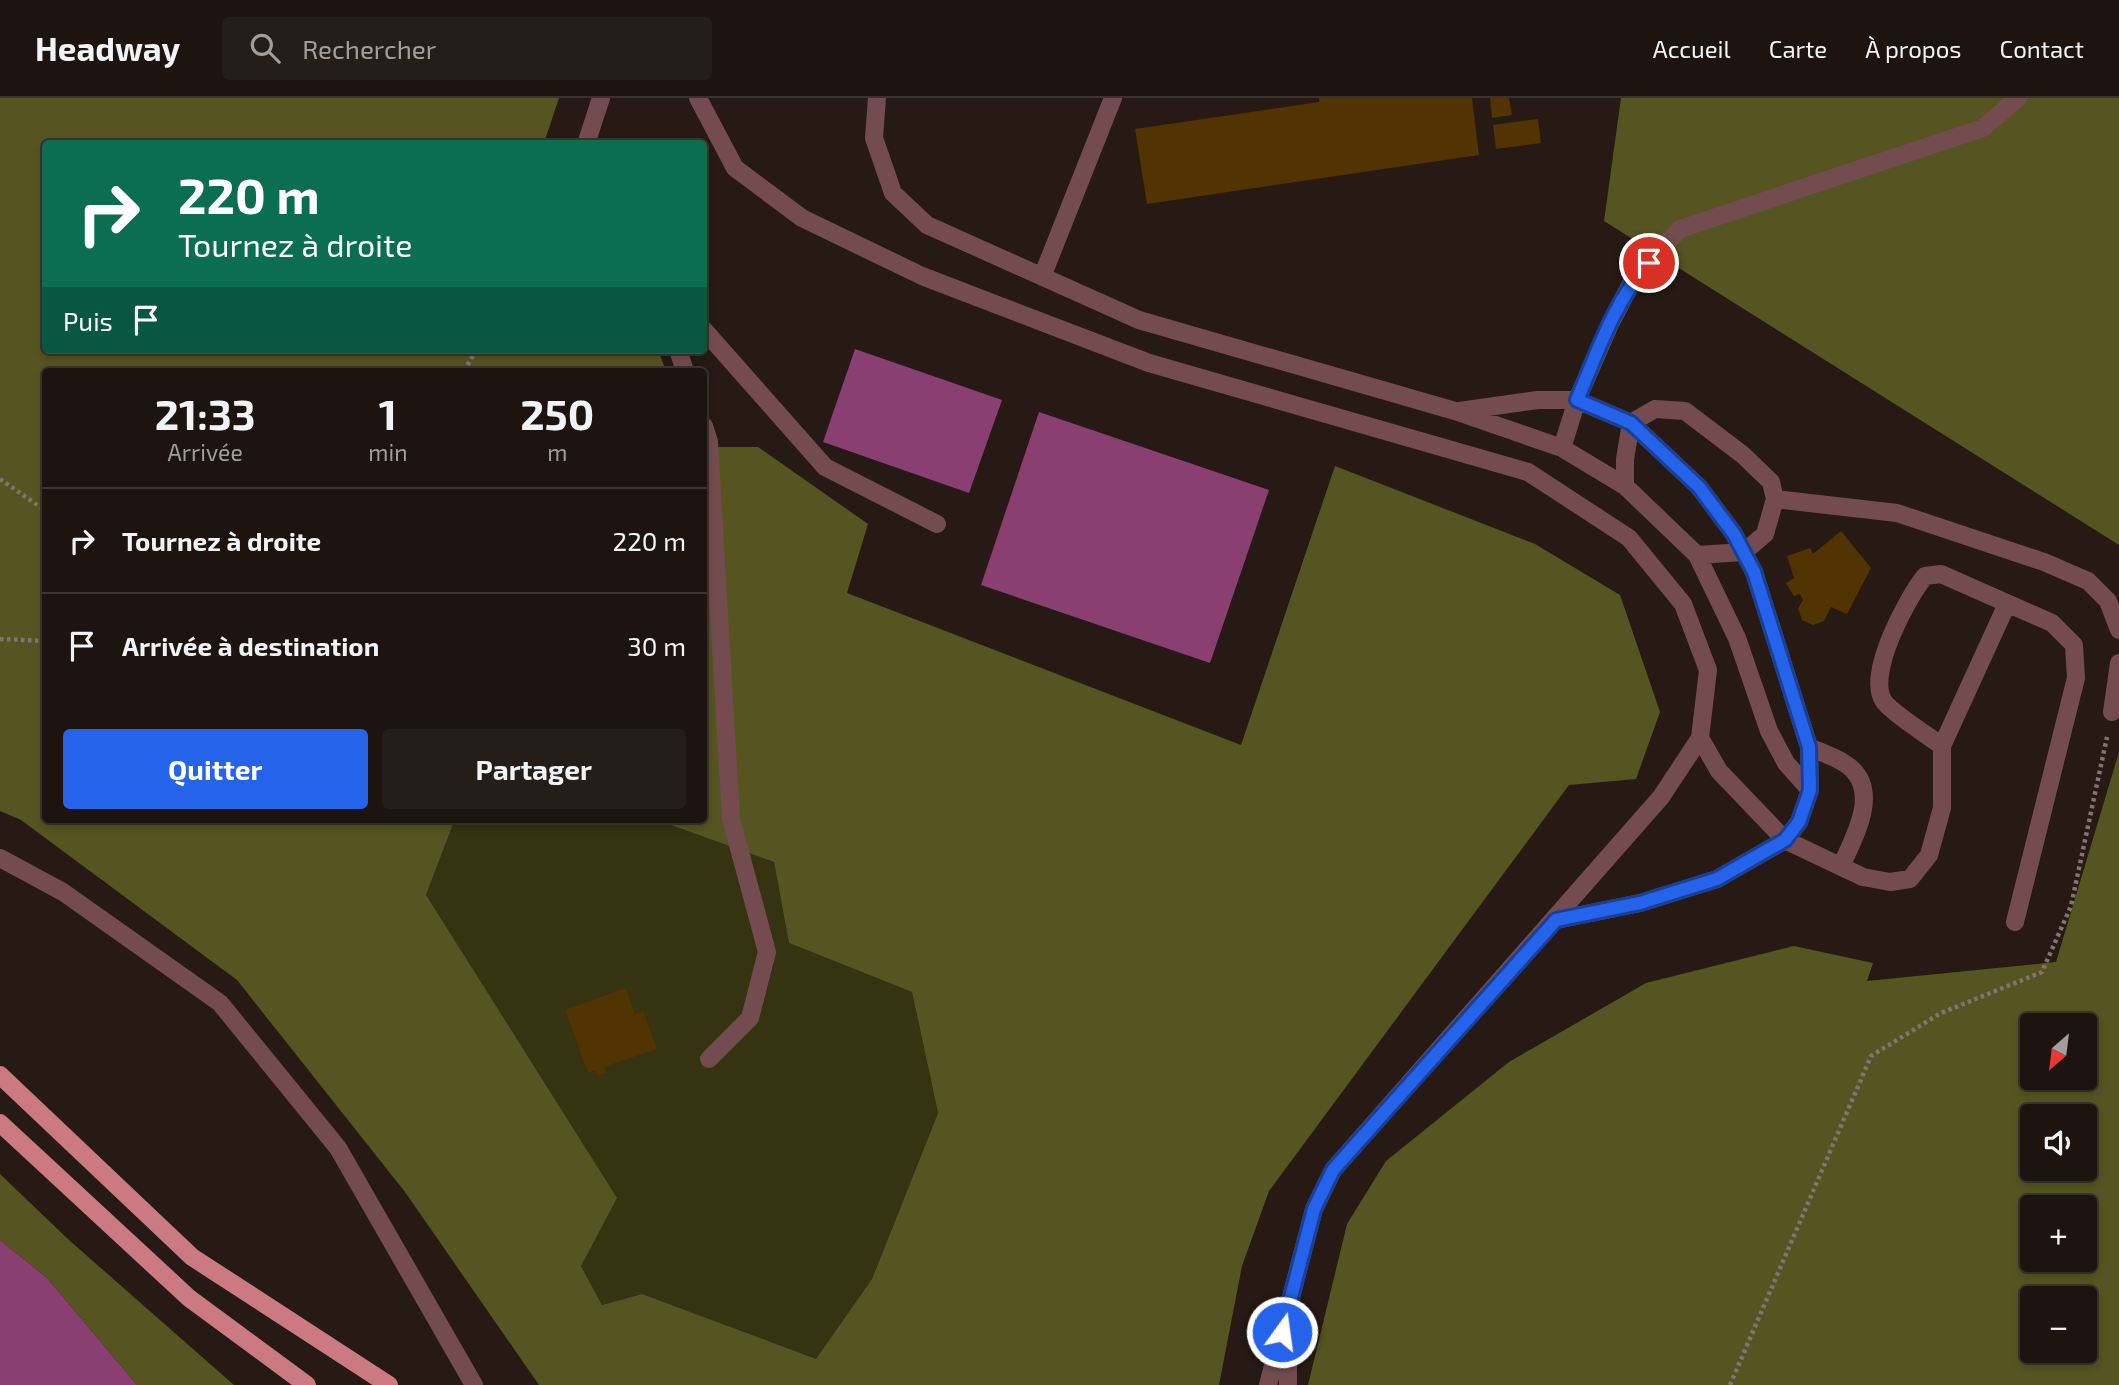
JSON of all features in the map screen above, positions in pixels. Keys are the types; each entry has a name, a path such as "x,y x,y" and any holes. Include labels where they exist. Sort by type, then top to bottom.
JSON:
{"main road":[{"path":"0,1075 192,1257 389,1385"},
{"path":"0,1124 189,1298 307,1385"}],"street":[{"path":"587,140 601,98"},
{"path":"698,98 735,168 803,218 922,276 1149,363 1528,471 1629,538 1683,604 1708,670 1700,738 1661,797 1556,920 1333,1170 1314,1209 1268,1385"},
{"path":"877,98 874,138 893,193 927,225 1139,320 1455,411 1562,448 1625,486 1696,555 1737,638 1769,732 1786,763 1810,790"},
{"path":"1042,277 1113,98"},
{"path":"1562,448 1577,400 1610,324 1633,280 1680,229 1983,128 2018,98"},
{"path":"707,333 825,467 937,524"},
{"path":"1455,411 1538,400 1577,400 1631,423 1699,487 1744,552 1754,572 1809,747 1810,790 1799,822 1785,840 1717,879 1640,903 1556,920"},
{"path":"1631,423 1655,409 1685,411 1742,455 1771,482 1775,499 1765,534 1744,552 1696,555"},
{"path":"1625,486 1625,459 1631,423"},
{"path":"707,436 731,819 768,952 750,1018 709,1059"},
{"path":"1775,499 1897,513 2044,562 2088,581 2108,601 2119,630"},
{"path":"1942,746 1883,701 1878,684 1880,667 1912,591 1924,576 1941,574 2052,623 2074,645 2076,678 2014,922"},
{"path":"1700,738 1719,771 1785,840 1863,877 1890,882 1910,879 1929,855 1942,808 1942,746 2007,604"},
{"path":"2112,712 2119,663"},
{"path":"1809,747 1846,764 1858,778 1865,797 1861,821 1841,866"},
{"path":"0,858 63,892 220,1003 338,1148 474,1385"},
{"path":"1288,1306 1288,1385"}],"path":[{"path":"0,479 42,508"},
{"path":"0,639 42,641"},
{"path":"1730,1385 1871,1056 1941,1013 2042,972 2071,906 2112,712"}],"shaded area":[{"path":"0,98 559,98 545,140 42,140 42,354 660,354 665,368 42,368 42,823 453,823 426,895 617,1198 581,1266 602,1305 642,1294 816,1359 872,1279 938,1113 912,992 789,943 774,862 671,825 670,823 707,823 707,447 758,447 868,524 847,593 1241,745 1335,466 1535,544 1620,595 1660,712 1636,779 1569,785 1269,1191 1242,1266 1219,1385 539,1385 405,1192 237,980 21,820 0,811"},
{"path":"1621,98 2119,98 2119,545 1604,221"},
{"path":"855,349 1002,400 969,493 823,442"},
{"path":"1039,412 1269,490 1210,663 981,585"},
{"path":"2119,752 2119,1385 1308,1385 1347,1224 1386,1161 1509,1062 1646,983 1794,946 1873,963 1867,981 2056,962"},
{"path":"453,823 670,823 774,862 789,943 912,992 938,1113 872,1279 816,1360 642,1294 602,1305 581,1266 426,895"},
{"path":"0,1174 70,1241 234,1385 137,1385 47,1278 0,1240"},
{"path":"0,1240 47,1278 137,1385 0,1385"}],"building":[{"path":"1319,98 1472,98 1479,155 1147,204 1135,129 1319,102"},
{"path":"1490,98 1509,98 1512,115 1492,118"},
{"path":"1538,119 1541,143 1496,149 1493,125"},
{"path":"1841,531 1871,568 1847,614 1831,607 1824,621 1813,625 1802,620 1798,608 1803,600 1800,594 1794,596 1786,583 1794,578 1787,556 1810,548 1813,554"},
{"path":"626,988 635,1015 643,1011 657,1049 604,1067 608,1073 598,1076 595,1070 588,1073 565,1010"}],"route":[{"path":"1282,1332 1314,1209 1333,1170 1556,920 1640,903 1717,879 1785,840 1799,822 1810,790 1809,747 1754,572 1734,534 1699,487 1631,423 1577,400 1610,324 1633,280 1649,263"}]}
